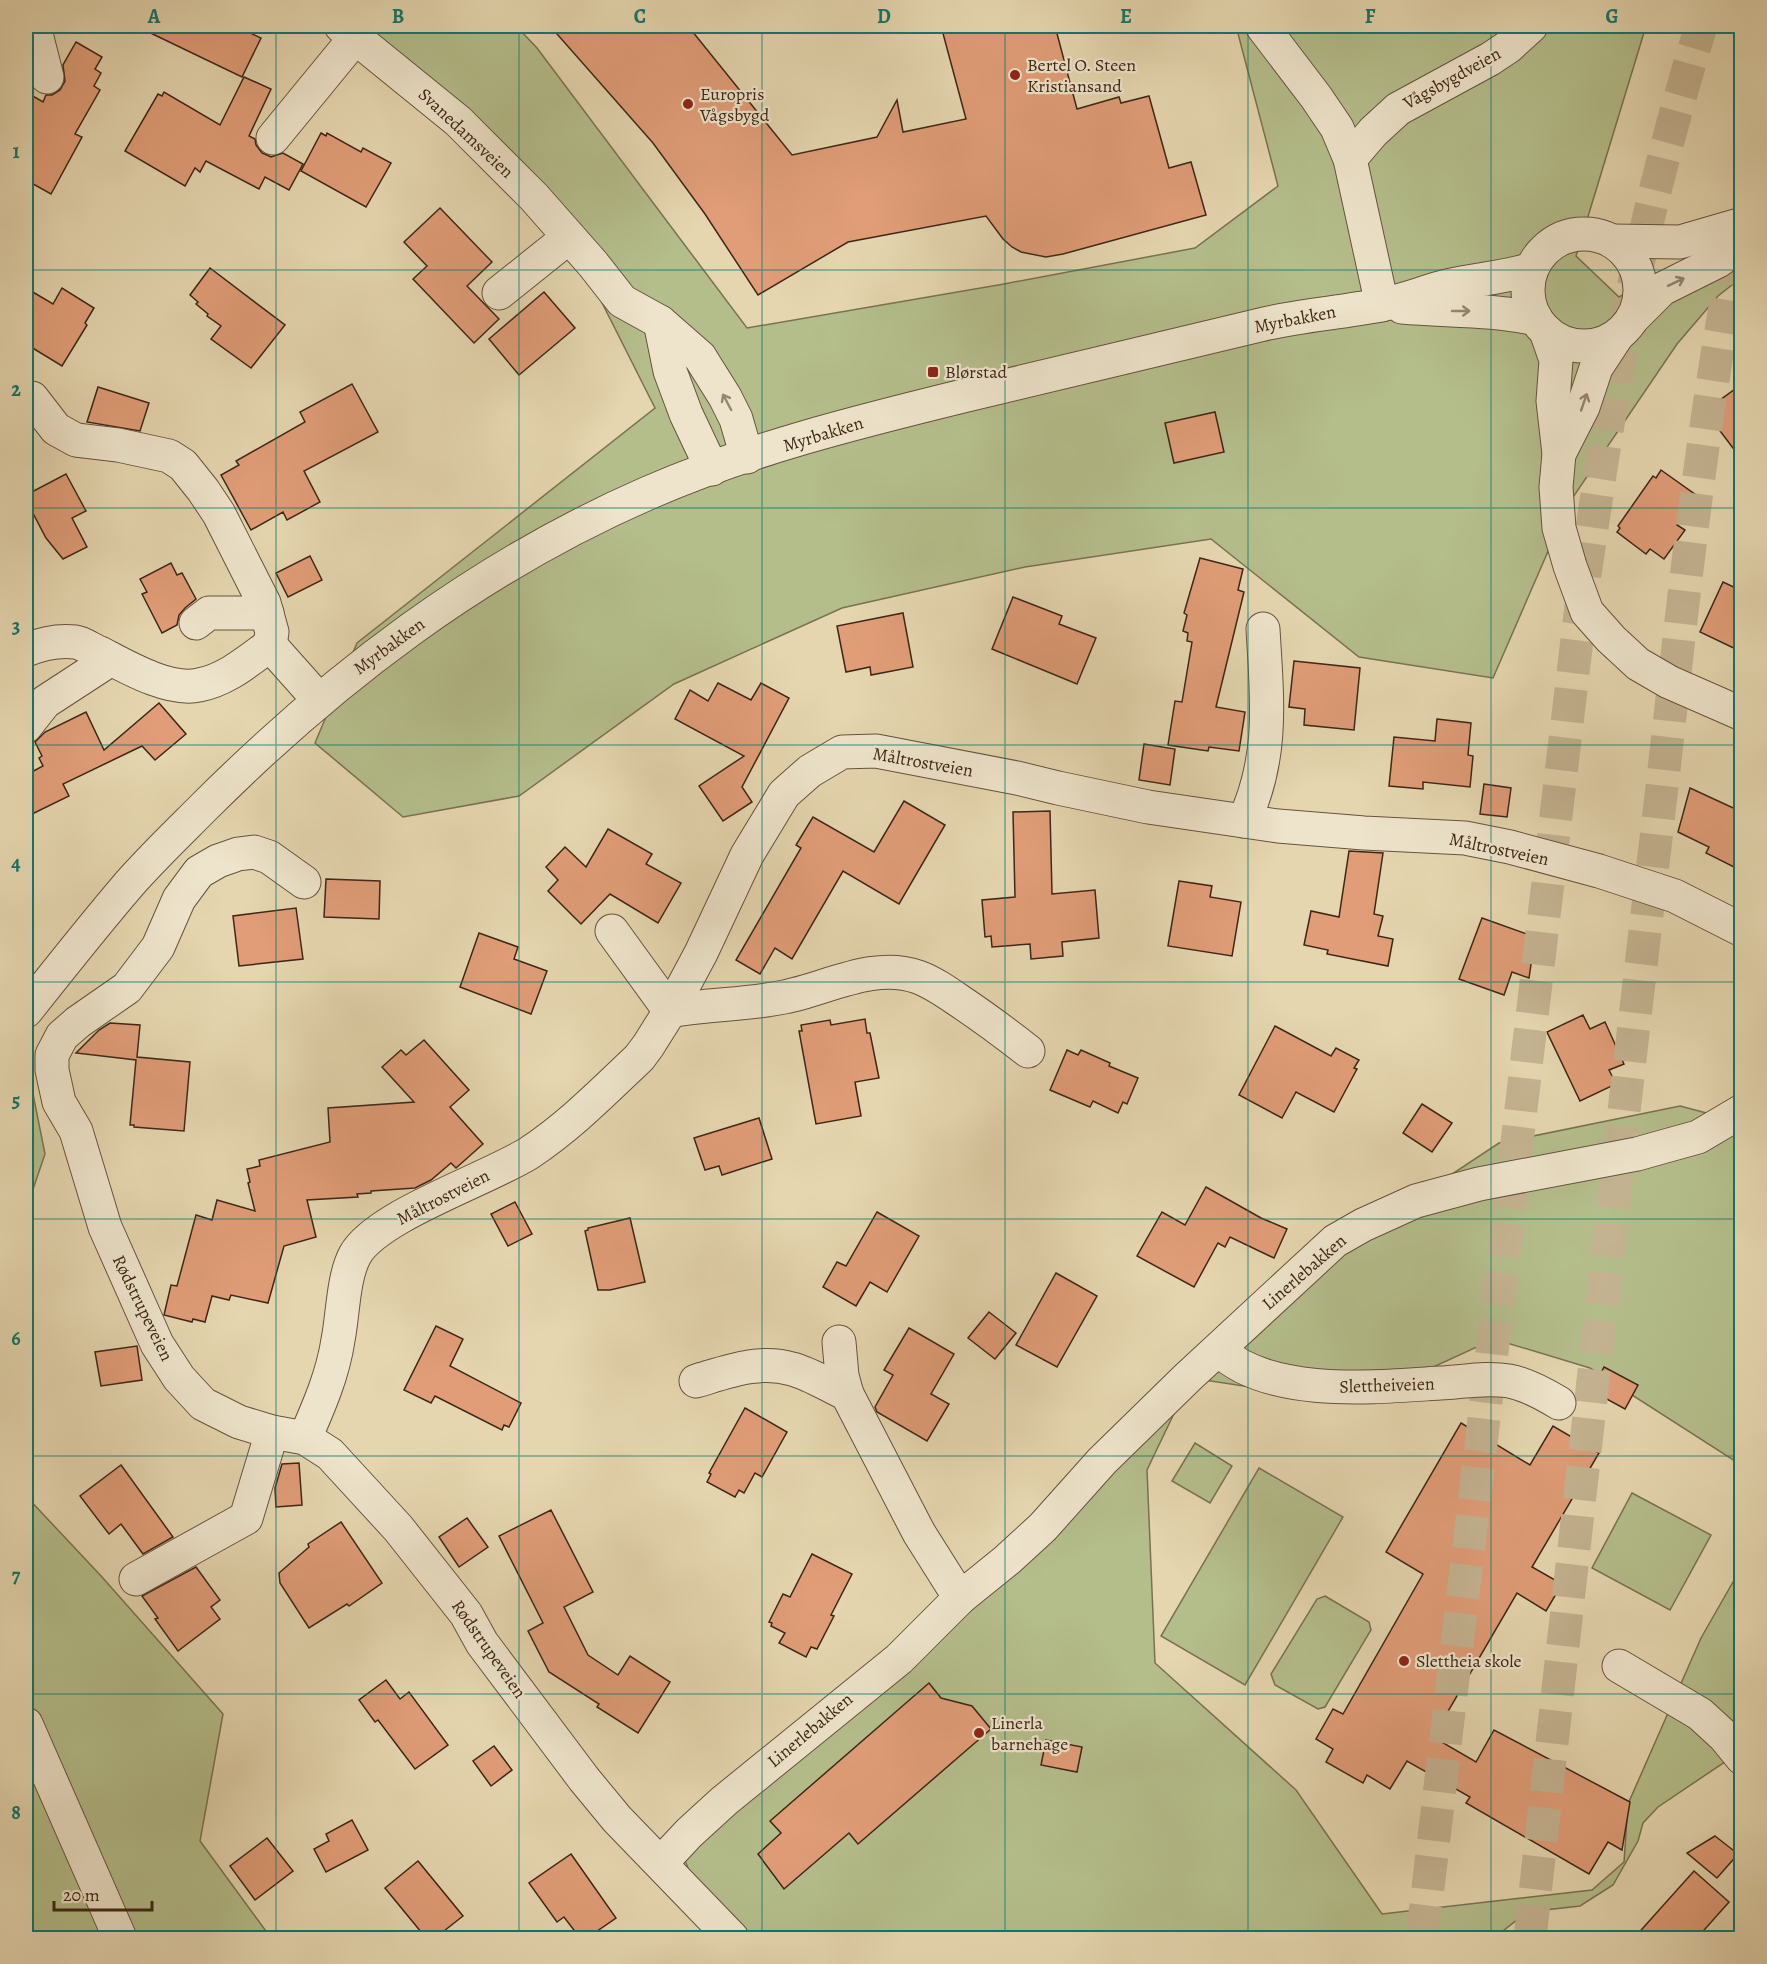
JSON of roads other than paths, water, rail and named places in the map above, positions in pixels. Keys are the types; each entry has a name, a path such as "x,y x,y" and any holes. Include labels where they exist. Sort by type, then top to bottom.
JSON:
{"street":[{"path":"34,26 47,78"},
{"path":"1262,26 1337,128 1350,159 1382,305"},
{"name":"Vågsbygdveien","path":"1350,159 1373,132 1398,109 1490,59 1508,47 1531,26"},
{"name":"Svanedamsveien","path":"273,138 348,32 458,121 534,197 594,264 622,301 660,322 700,357 736,419 747,457"},
{"path":"1612,241 1680,242 1742,224"},
{"path":"1541,325 1558,340 1584,346 1597,345 1625,328 1640,299 1639,277 1630,257 1612,241 1601,236 1589,234 1566,237 1545,249 1532,269 1528,282 1531,307 1556,360 1553,401 1559,454 1556,487 1559,528 1587,612 1611,639 1638,664 1677,686 1742,714"},
{"path":"499,293 569,237"},
{"path":"1559,454 1583,407 1596,368 1625,328 1662,289 1718,261 1742,244"},
{"name":"Myrbakken","path":"26,1011 81,940 134,880 242,769 319,700 376,653 456,597 510,564 606,513 650,492 712,469 838,428 891,414 1273,322 1382,305 1447,286 1513,276 1532,269"},
{"name":"Myrbakken","path":"1382,305 1446,311 1485,310 1541,325"},
{"path":"660,322 670,371 686,414 712,469"},
{"path":"26,650 42,643 76,642 155,679 178,685 197,686 236,669 270,645 272,632 264,603 219,514 183,465 169,456 118,445 76,440 56,429 32,399"},
{"path":"196,623 209,613 267,614"},
{"path":"1244,821 1254,799 1267,741 1267,686 1263,630"},
{"path":"270,645 319,700"},
{"path":"26,726 45,702 111,659"},
{"name":"Måltrostveien","path":"305,1438 332,1369 351,1265 362,1244 371,1235 411,1212 528,1154 561,1130 639,1058 670,1011 701,953 747,855 784,794 810,771 842,752 876,751 1017,778 1148,807 1244,821 1364,833 1465,838 1510,847 1599,871 1675,896 1742,930"},
{"name":"Rødstrupeveien","path":"304,882 269,857 254,852 238,854 218,861 199,872 179,898 158,947 127,988 62,1036 52,1055 52,1070 58,1102 76,1131 105,1227 157,1344 179,1378 203,1404 239,1422 272,1432 305,1438 330,1454 398,1528 466,1614 482,1643 584,1779 617,1819 732,1938"},
{"path":"612,931 670,1011 785,997 856,978 896,972 918,977 941,988 1028,1051"},
{"name":"Linerlebakken","path":"660,1863 724,1802 899,1659 960,1598 1043,1527 1102,1461 1188,1377 1335,1241 1387,1213 1416,1201 1541,1170 1636,1154 1698,1137 1742,1111"},
{"path":"839,1342 842,1376 847,1394 919,1533 960,1598"},
{"name":"Slettheiveien","path":"1219,1350 1231,1362 1253,1371 1302,1384 1334,1387 1474,1380 1509,1381 1542,1393 1559,1403"},
{"path":"696,1381 741,1367 777,1365 794,1369 847,1394"},
{"path":"136,1579 246,1518 272,1432"},
{"path":"1619,1666 1700,1714 1724,1736 1742,1758"},
{"path":"26,1724 120,1938"}],"tunnel":[{"path":"1422,1938 1584,581 1611,404 1638,264 1663,161 1701,26"},
{"path":"1530,1938 1690,549 1712,388 1740,228"}],"place":[{"name":"Bertel O. Steen Kristiansand","path":"1015,75"},
{"name":"Europris Vågsbygd","path":"688,104"},
{"name":"Blørstad","path":"933,372"},
{"name":"Slettheia skole","path":"1404,1661"},
{"name":"Linerla barnehage","path":"979,1733"}]}
